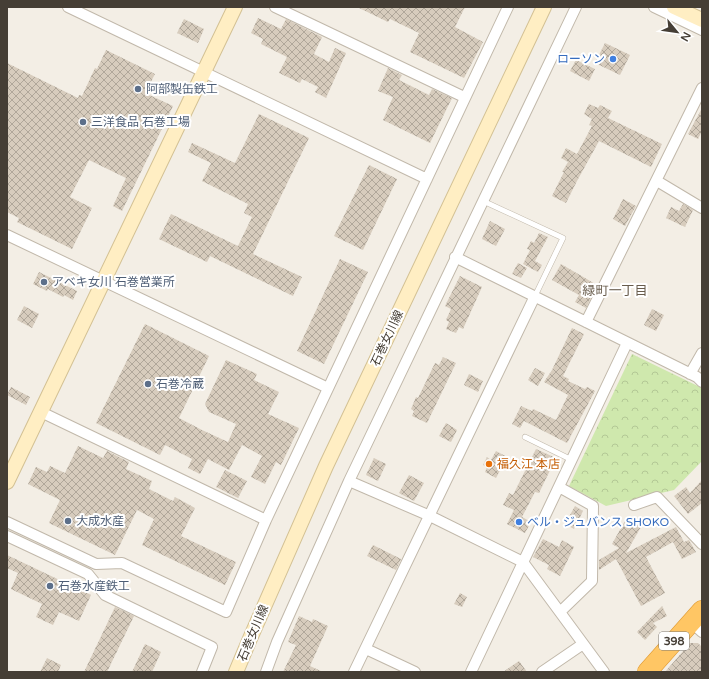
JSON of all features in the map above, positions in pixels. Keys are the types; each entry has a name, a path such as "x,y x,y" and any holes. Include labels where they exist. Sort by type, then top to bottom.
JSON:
{"highway":[{"name":"398","path":"646,672 698,621"}],"main road":[{"path":"7,482 235,7"},
{"name":"石巻女川線","path":"236,672 326,466 544,7"},
{"path":"674,7 702,20"},
{"path":"696,7 702,10"}],"street":[{"path":"68,7 427,179"},
{"path":"275,7 464,97"},
{"path":"7,522 96,564 122,563 226,612 266,520 427,179 464,97 508,7"},
{"path":"266,672 277,642 350,481 455,257 576,7"},
{"path":"654,7 702,30"},
{"path":"586,322 702,88"},
{"path":"657,181 702,208"},
{"path":"7,236 328,388"},
{"path":"455,257 697,377 702,382"},
{"path":"354,672 534,296"},
{"path":"471,672 627,343"},
{"path":"690,374 702,353"},
{"path":"41,412 266,520"},
{"path":"350,481 430,516 523,562 604,672"},
{"path":"559,487 593,506 592,581 560,612"},
{"path":"634,505 657,497 702,544"},
{"path":"7,536 88,574 105,595 212,647 202,672"},
{"path":"542,672 584,644"},
{"path":"366,649 415,672"}],"lane":[{"path":"483,201 562,238 534,296"},
{"path":"525,437 572,460"}],"green space":[{"path":"632,354 702,388 702,461 674,490 606,506 569,486"}],"building":[{"path":"357,7 465,7 455,27 483,42 464,78 410,52 419,33 390,19 388,22"},
{"path":"258,18 281,29 286,19 322,37 314,54 329,62 335,48 346,53 326,98 315,92 318,87 302,79 300,83 279,73 287,57 261,44 263,39 251,33"},
{"path":"184,19 204,29 198,43 177,33"},
{"path":"605,43 630,55 620,75 595,63"},
{"path":"106,50 155,74 145,93 173,106 122,211 113,206 126,178 89,160 70,197 92,208 72,249 17,222 19,218 7,212 7,63 78,98 79,95 82,96 95,68 97,69"},
{"path":"576,60 595,69 589,81 570,71"},
{"path":"388,68 402,75 399,80 429,95 432,89 452,98 430,143 383,120 393,97 378,91"},
{"path":"589,104 598,108 600,105 612,111 608,118 662,144 651,167 599,141 566,203 552,196 568,162 561,158 566,148 577,154 592,126 589,125 592,119 584,114"},
{"path":"702,108 702,131 698,139 688,134"},
{"path":"259,114 309,138 253,254 302,277 293,296 210,256 207,262 159,239 171,214 238,246 252,217 244,213 248,204 202,181 211,163 188,152 192,143 235,163"},
{"path":"369,165 397,179 363,250 334,236"},
{"path":"623,199 636,206 625,226 613,219"},
{"path":"683,204 693,210 685,227 666,218 671,207 679,211"},
{"path":"490,221 505,229 496,246 482,239"},
{"path":"539,233 548,237 535,261 542,265 538,272 523,264 530,250 527,249 531,241 534,243"},
{"path":"340,259 368,272 324,364 297,351"},
{"path":"518,263 527,268 521,278 512,274"},
{"path":"561,264 597,285 586,308 575,302 579,295 552,280"},
{"path":"39,272 77,291 73,300 64,295 63,297 48,289 47,291 33,284"},
{"path":"460,276 482,287 463,329 459,327 456,333 446,329 449,322 446,320 451,309 445,306"},
{"path":"24,306 39,314 32,328 17,320"},
{"path":"652,309 664,315 656,331 644,325"},
{"path":"145,324 209,356 179,418 202,430 228,442 236,424 209,412 205,404 226,360 257,374 254,380 279,392 268,414 299,428 281,465 276,462 265,484 251,477 262,456 242,445 229,470 208,459 200,474 188,468 192,459 165,445 160,455 96,423"},
{"path":"572,328 584,334 563,376 569,379 568,381 585,389 587,387 595,391 567,443 524,421 520,428 512,424 521,406 532,411 533,409 556,420 568,395 544,382 552,370"},
{"path":"443,357 456,363 427,423 412,416 414,411 411,409 435,363 439,365"},
{"path":"535,368 545,373 538,386 528,380"},
{"path":"469,374 483,381 478,392 464,385"},
{"path":"11,387 30,397 26,405 7,395"},
{"path":"446,423 457,430 451,442 439,436"},
{"path":"78,446 103,458 107,451 129,462 126,469 152,481 149,489 173,501 175,497 195,508 181,536 236,562 225,585 142,545 154,519 137,510 115,555 49,523 60,500 28,484 36,467 47,472 50,466 65,473"},
{"path":"536,449 556,458 539,493 535,492 522,517 531,522 525,533 507,524 514,510 503,505 509,493 513,495"},
{"path":"496,451 507,457 496,478 485,472 487,467 483,465 487,457 491,460"},
{"path":"374,458 386,464 378,481 366,475"},
{"path":"225,470 247,481 238,498 216,487"},
{"path":"409,475 424,483 414,501 399,493"},
{"path":"702,480 702,503 688,514 674,496 686,487 690,493"},
{"path":"575,506 583,511 574,529 565,524"},
{"path":"626,519 641,527 626,553 676,527 684,542 689,540 696,552 682,559 673,542 646,557 665,593 641,606 616,559 599,570 599,560 619,548 612,544"},
{"path":"543,539 559,547 562,540 574,547 560,576 547,569 549,565 533,557"},
{"path":"373,545 401,559 396,570 367,556"},
{"path":"7,555 91,595 79,621 59,612 53,625 36,617 42,604 11,589 18,573 7,568"},
{"path":"460,593 467,597 462,607 454,604"},
{"path":"662,606 667,616 653,623 657,627 645,640 637,632"},
{"path":"115,607 134,616 107,672 84,672"},
{"path":"299,616 312,622 313,619 328,626 310,666 323,672 283,672 296,645 288,642"},
{"path":"690,643 698,643 702,647 702,672 665,672"},
{"path":"145,644 161,652 152,672 132,672"},
{"path":"47,658 61,665 58,672 40,672"},
{"path":"519,661 527,672 503,672"}],"place":[{"name":"ローソン","path":"613,59"},
{"name":"阿部製缶鉄工","path":"138,89"},
{"name":"三洋食品 石巻工場","path":"83,122"},
{"name":"アベキ女川 石巻営業所","path":"44,282"},
{"name":"石巻冷蔵","path":"148,384"},
{"name":"福久江 本店","path":"489,464"},
{"name":"大成水産","path":"68,521"},
{"name":"ベル・ジュバンス SHOKO","path":"519,522"},
{"name":"石巻水産鉄工","path":"50,586"}],"district":[{"name":"緑町一丁目","path":"615,290"}]}
